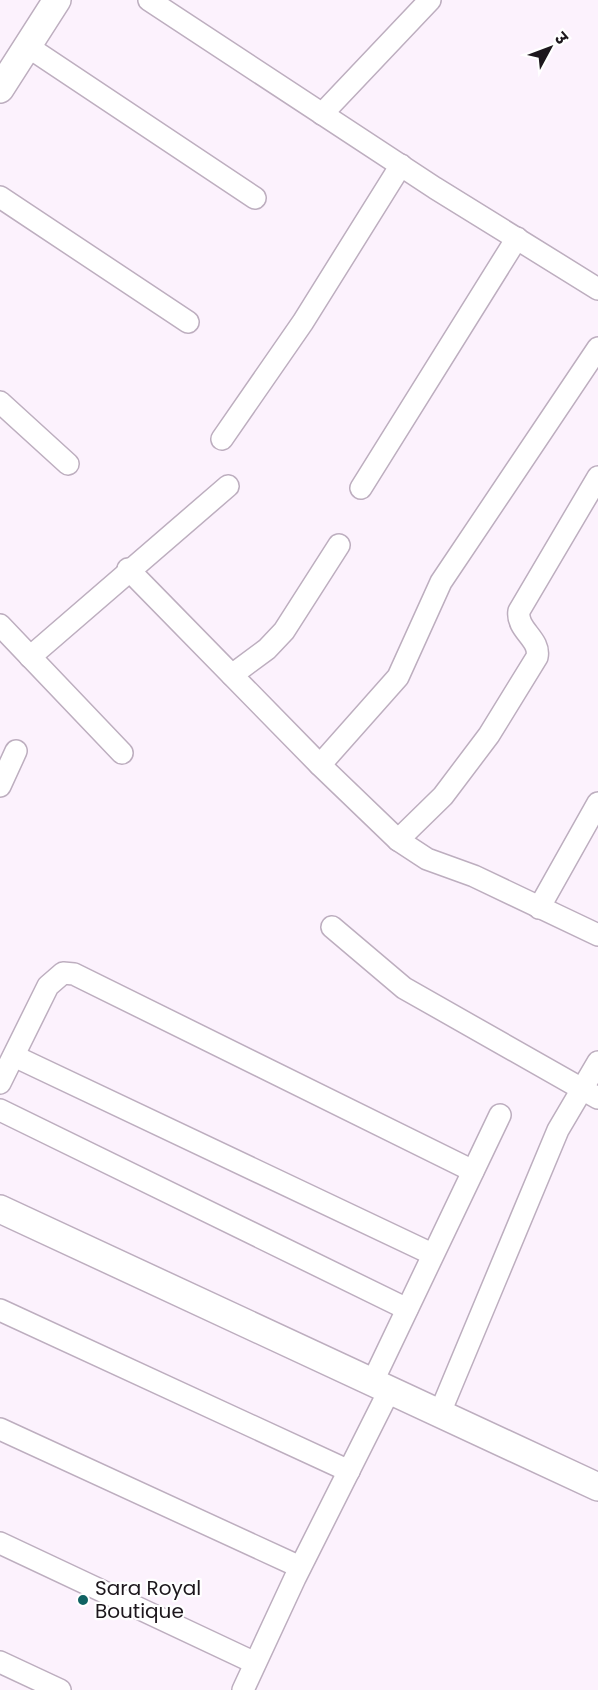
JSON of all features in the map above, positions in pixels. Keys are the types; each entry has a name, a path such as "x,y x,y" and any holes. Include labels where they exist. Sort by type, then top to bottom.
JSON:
{"street":[{"path":"0,88 57,0"},
{"path":"148,0 401,165 598,289"},
{"path":"322,114 430,0"},
{"path":"27,46 255,198"},
{"path":"222,439 303,322 401,165"},
{"path":"0,197 188,322"},
{"path":"361,488 517,238"},
{"path":"320,765 398,677 441,582 598,348"},
{"path":"0,402 68,464"},
{"path":"398,840 444,796 489,735 537,657 536,645 519,624 519,611 598,477"},
{"path":"30,657 128,569 228,486"},
{"path":"232,675 267,649 284,631 339,545"},
{"path":"128,569 320,765 398,840 427,859 474,876 598,935"},
{"path":"0,625 122,753"},
{"path":"0,786 16,751"},
{"path":"539,908 598,803"},
{"path":"332,927 404,988 590,1094"},
{"path":"0,1083 48,986 63,973 74,974 473,1171"},
{"path":"14,1056 432,1254"},
{"path":"439,1415 558,1130 590,1094 598,1062"},
{"path":"0,1110 407,1309"},
{"path":"243,1690 300,1567 349,1471 381,1387 407,1309 500,1115"},
{"path":"0,1209 598,1487"},
{"path":"0,1310 349,1471"},
{"path":"0,1429 300,1567"},
{"path":"0,1543 255,1663"},
{"path":"0,1662 60,1690"}],"place":[{"name":"Sara Royal Boutique","path":"83,1600"}]}
